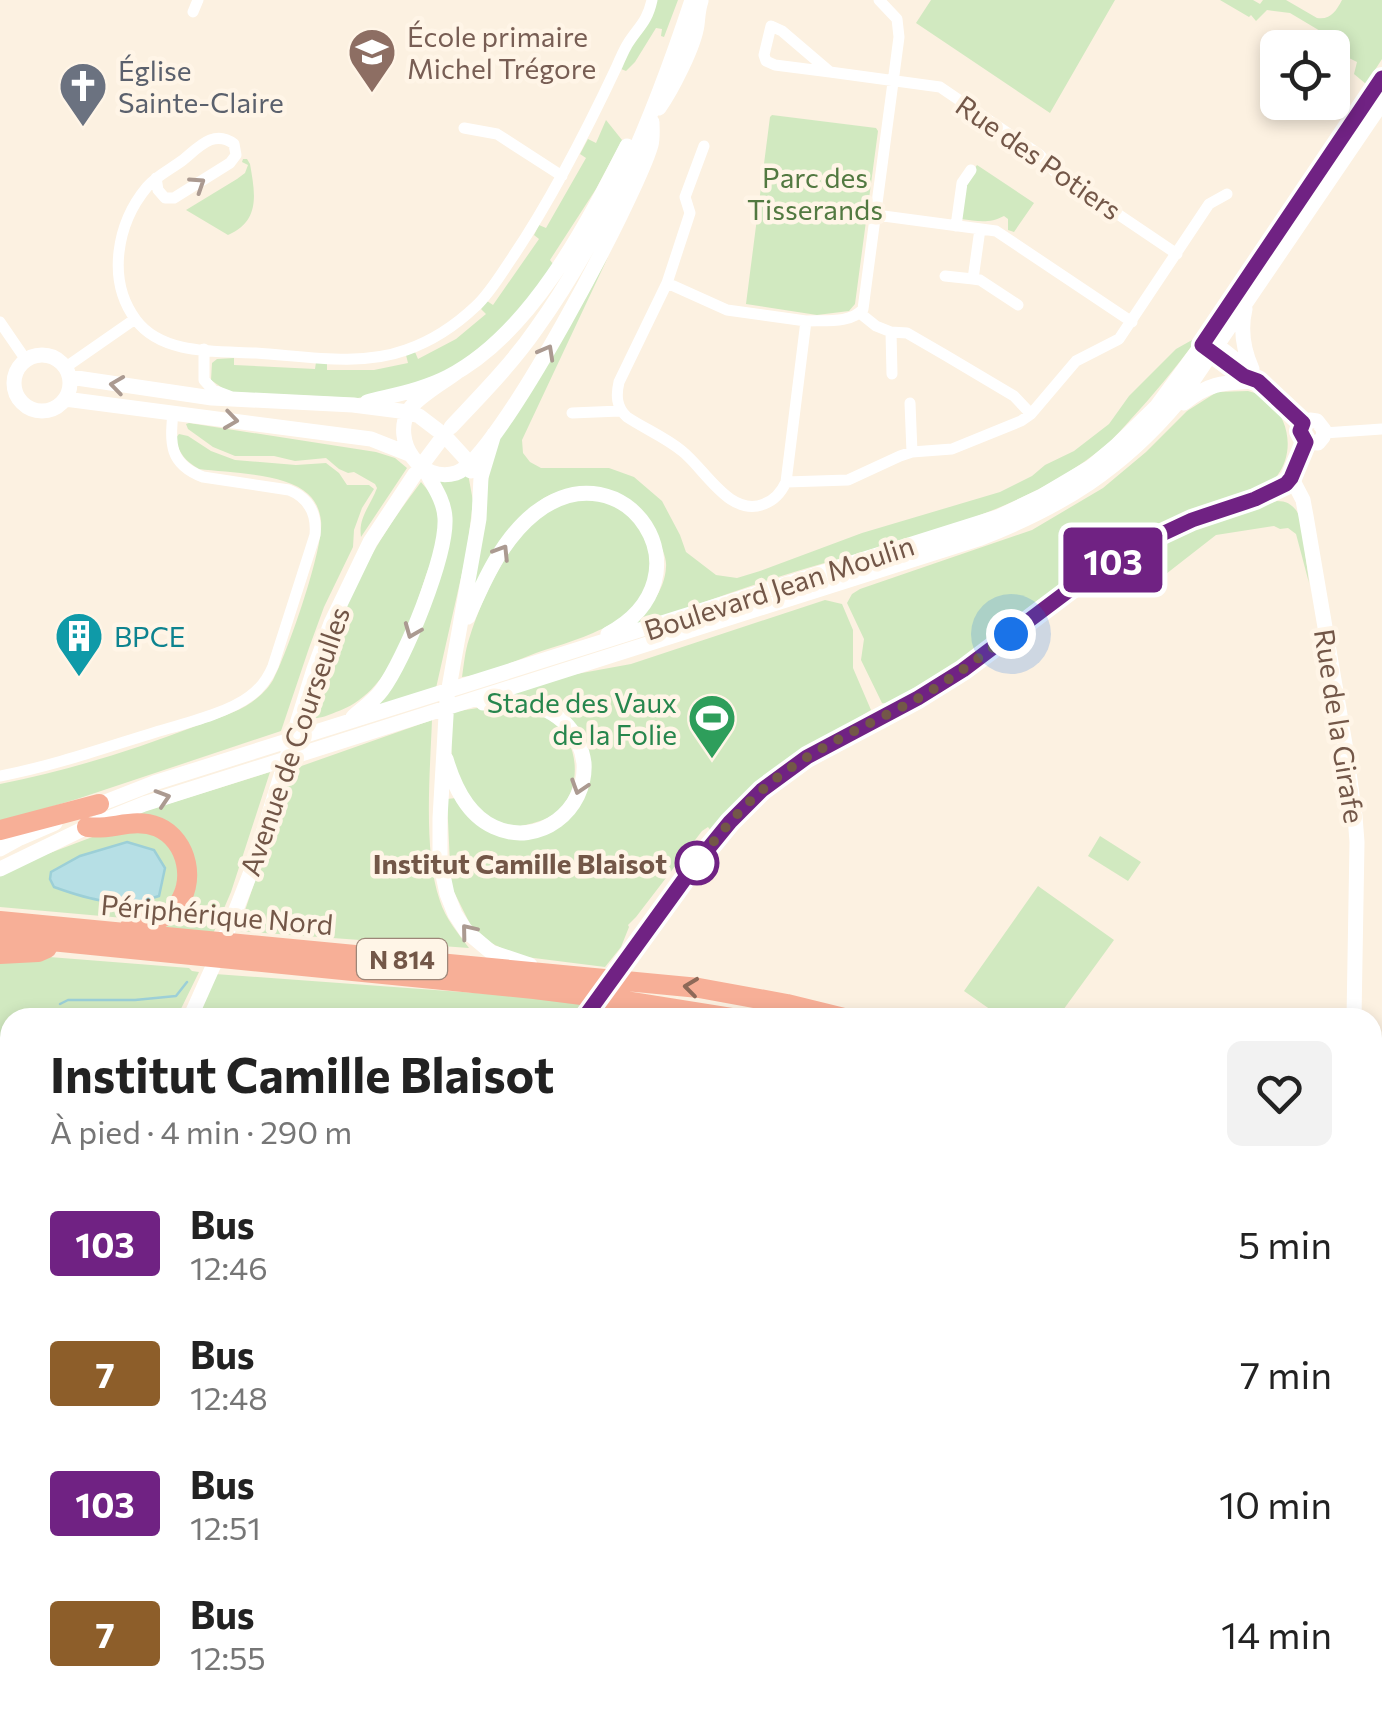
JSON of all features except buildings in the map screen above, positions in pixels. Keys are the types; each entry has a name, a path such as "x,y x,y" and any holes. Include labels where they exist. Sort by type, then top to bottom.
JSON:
{"highway":[{"path":"0,830 99,804"},
{"path":"87,827 138,822 162,828 179,844 186,864 184,892 174,910 152,922 112,924 100,930"},
{"name":"Périphérique Nord","path":"0,921 100,930 174,945"},
{"name":"Périphérique Nord","path":"0,936 553,973 700,988 803,1008"},
{"path":"0,954 38,952 62,941"},
{"name":"Périphérique Nord","path":"250,952 671,1008"}],"main road":[{"name":"Avenue de Courseulles","path":"650,120 692,0"},
{"name":"Avenue de Courseulles","path":"195,1008 252,869 314,670 351,577 417,463 510,364 554,302 595,234 650,120 680,70 697,25 701,0"},
{"name":"Boulevard Jean Moulin","path":"313,743 347,722 998,517 1064,484 1116,446 1157,406 1209,345 1382,78"},
{"path":"1152,433 1179,401 1209,345 1247,302 1382,103"},
{"path":"65,399 370,439 417,463 450,474 469,465 537,370 604,246 651,145 650,120 637,127 594,211 541,291 500,340 413,404 408,412 403,432 417,463 438,494 445,518 444,535 432,580 393,673 373,700 347,722"},
{"path":"1247,302 1242,336 1258,381"},
{"path":"1209,345 1248,367 1303,423"},
{"path":"0,368 22,365 40,354 55,357 68,372 70,387 65,399 53,409 38,410 23,403 8,391 22,365"},
{"path":"68,372 178,394 408,412 430,424 456,448 469,465 480,499"},
{"path":"353,406 434,384 457,372"},
{"path":"0,850 20,838 154,783 240,765 440,710 981,538 1027,520 1074,494 1105,473 1196,393 1216,384 1258,381"},
{"path":"1317,421 1324,433 1318,442 1306,442 1300,431 1303,423 1317,421"},
{"path":"494,434 483,465 479,519 444,734 440,861 446,894 455,914 478,944 553,973"},
{"path":"591,1008 730,822 762,790 807,757 963,670 1132,548 1192,520 1280,487 1291,478 1306,442"},
{"name":"Rue de la Girafe","path":"1291,478 1303,500 1351,780 1357,842 1354,1008"},
{"path":"458,638 504,548 525,523 553,501 581,493 601,495 628,507 642,520 656,552 655,581 631,620 574,652"},
{"path":"440,710 498,701 526,703 550,711 570,728 578,742 583,756 582,786 572,807 554,823 532,832 497,829 461,797 450,775 444,734"},
{"path":"0,869 87,827 240,765"}],"street":[{"path":"138,200 174,198 230,163 236,155 234,144 212,138 156,178 138,200 123,230 118,257 122,288 134,319 152,337 204,350 332,358 374,358 404,351 432,339 479,304 534,226 626,46 646,20 652,0"},
{"path":"861,314 898,27 891,11 879,0"},
{"name":"Rue des Potiers","path":"830,72 771,26 766,61 775,65 940,87 1177,254"},
{"path":"464,128 494,133 562,176"},
{"path":"620,411 616,393 619,382 667,283 690,212 685,198 704,146"},
{"path":"956,226 962,183 970,170"},
{"path":"156,178 164,198"},
{"path":"786,482 848,480 912,452 952,449 1031,414 1076,361 1119,339 1209,204 1227,194"},
{"path":"876,215 996,231 1132,322"},
{"path":"974,279 980,229"},
{"path":"945,276 980,280 1018,305"},
{"path":"667,283 727,310 806,321 861,314"},
{"path":"861,314 876,326 907,333 945,355 1014,396 1031,414"},
{"path":"68,372 134,319"},
{"path":"572,412 620,411 685,453 734,503 763,505 776,497 786,482 806,321"},
{"path":"0,322 22,365"},
{"path":"891,332 892,374"},
{"path":"204,350 204,380 214,390 238,400"},
{"path":"910,403 912,452"},
{"path":"0,776 36,769 185,724 250,696 268,678 315,534 308,502 289,490 191,472 172,451 173,412"},
{"path":"1324,433 1382,429"}],"green space":[{"path":"657,0 678,0 664,37 662,29 656,28 635,62 626,71 621,69 631,46 644,30"},
{"path":"931,0 1115,0 1050,113 916,23"},
{"path":"1220,0 1253,0 1260,4 1263,0 1286,0 1317,18 1326,18 1342,0 1382,0 1382,59 1366,84 1354,74 1357,62 1350,58 1350,30 1319,30 1290,13 1267,10 1256,21"},
{"name":"Parc des Tisserands","path":"772,115 878,131 855,304 849,311 817,315 746,304"},
{"path":"606,120 622,140 550,260 553,264 526,304 499,333 451,369 401,389 358,398 228,392 211,380 212,363 217,359 234,358 234,365 315,369 316,362 327,362 327,370 374,370 408,363 406,355 415,352 418,359 456,339 486,314 481,309 487,301 493,305 539,239 534,235 539,225 546,228 586,158 580,154 588,139 596,143"},
{"path":"243,159 250,164 253,205 246,222 228,235 186,210 245,173 248,165"},
{"path":"977,165 1034,203 1014,232 1008,230 1008,219 1004,216 988,221 961,219 966,181"},
{"path":"608,257 522,440 523,453 541,468 609,468 634,477 662,501 686,552 716,575 737,578 862,533 1000,492 1074,451 1109,424 1129,396 1176,349 1192,340 1194,343 1105,446 1037,490 961,522 632,627 659,592 666,563 662,548 651,526 626,499 604,489 573,489 549,495 531,508 473,594 492,451"},
{"path":"1248,391 1271,403 1285,425 1284,464 1268,484 1163,527 931,685 895,705 882,703 861,660 864,639 847,603 852,594 1032,530 1103,488 1187,411 1217,392"},
{"path":"189,423 376,452 395,458 407,468 361,537 361,523 377,488 375,484 339,469 326,458 295,461 274,456 235,456 213,447 188,429"},
{"path":"179,434 235,460 326,463 347,485 369,485 374,489 362,508 353,547 324,607 281,731 0,822 0,784 100,759 232,713 264,692 279,667 317,554 321,521 317,506 308,494 286,482 199,469 181,453 175,439"},
{"path":"468,474 473,501 467,551 436,688 366,712 393,683 450,536 437,480"},
{"path":"421,482 438,506 442,529 396,655 371,690 355,703 325,716 307,717 353,590 382,538"},
{"path":"590,498 617,506 647,538 652,568 647,589 636,605 600,630 462,677 475,621 514,545 543,515 563,504"},
{"path":"1277,501 1292,506 1301,519 1309,583 1296,534 1288,528 1274,526 1216,535 1157,581 1137,554 1200,525"},
{"name":"Stade des Vaux de la Folie","path":"825,600 842,604 853,630 853,668 871,710 775,768 711,831 708,827 702,831 628,925 621,947 605,967 518,956 489,942 470,924 451,886 447,799 456,798 521,839 571,815 583,800 588,781 585,744 572,720 551,706 508,694 560,677 631,664"},
{"path":"496,705 541,715 554,723 568,741 574,763 573,786 562,807 543,820 514,827 494,824 466,796 455,774 451,750 453,712"},
{"path":"432,720 431,859 445,914 469,948 238,931 293,769"},
{"path":"270,772 231,892 213,934 158,925 168,919 188,854 126,817"},
{"path":"103,833 153,833 172,848 180,874 172,899 160,910 135,919 0,907 0,876"},
{"path":"1100,836 1141,862 1128,881 1088,856"},
{"path":"1038,886 1114,940 1065,1008 988,1008 964,991"},
{"path":"0,956 189,968 199,972 181,1008 0,1008"},
{"path":"215,974 585,1001 580,1008 201,1008"}],"water":[{"path":"127,842 154,850 165,868 159,896 132,902 106,901 54,887 51,872 80,856"}],"waterway":[{"path":"60,1004 68,1000 176,996 187,982"}],"bus line":[{"name":"103","path":"591,1008 716,839 762,790 784,773 963,670 1132,548 1172,528 1286,484 1306,442 1300,431 1303,423 1258,381 1244,376 1202,345 1382,78"}],"place":[{"name":"École primaire Michel Trégore","path":"372,94"},
{"name":"Église Sainte-Claire","path":"83,128"},
{"name":"BPCE","path":"79,678"},
{"name":"Stade des Vaux de la Folie","path":"712,760"},
{"name":"Institut Camille Blaisot","path":"697,863"}],"route":[{"path":"697,863 694,866 730,822 784,773 918,698 1011,634"}]}
